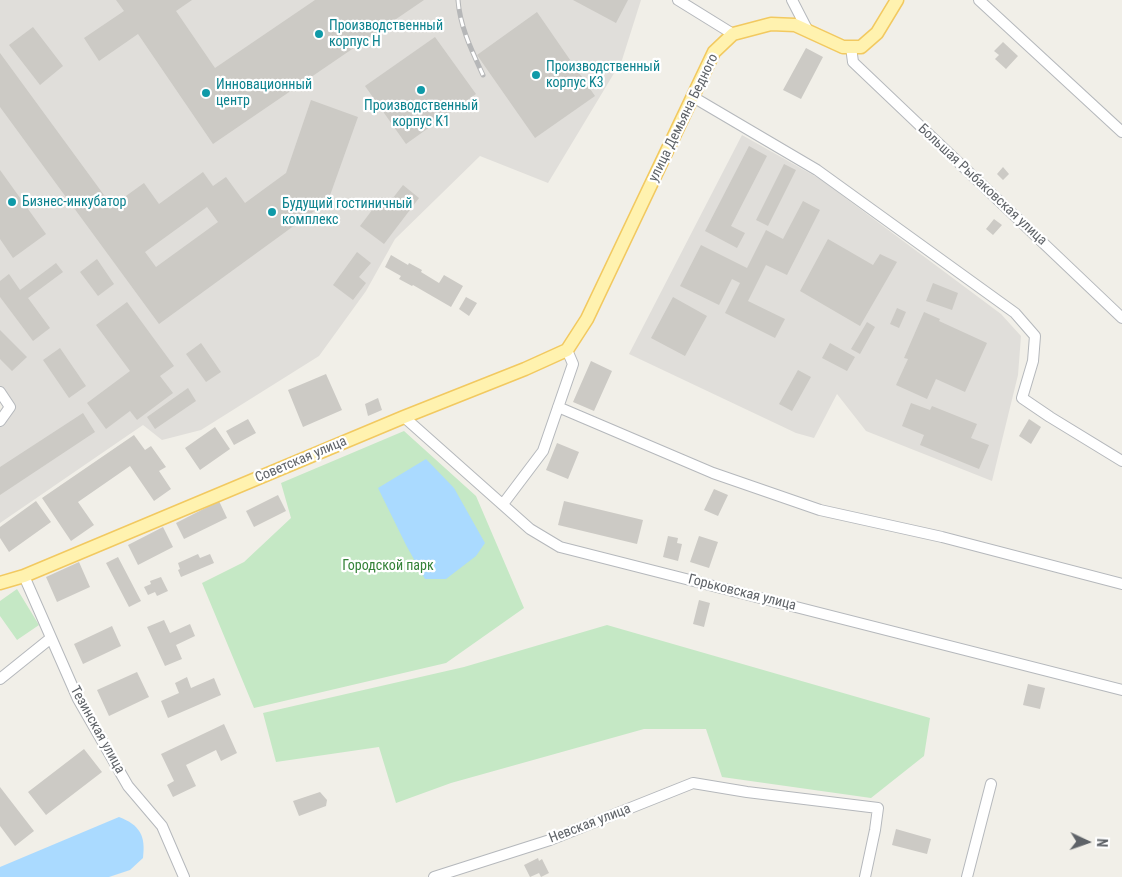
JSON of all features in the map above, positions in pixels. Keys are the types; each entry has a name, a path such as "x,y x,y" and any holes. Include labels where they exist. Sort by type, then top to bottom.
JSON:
{"main road":[{"path":"851,47 861,47 877,34 896,0"},
{"name":"улица Демьяна Бедного","path":"567,350 587,319 714,52 733,34 771,24 795,25 843,47 851,47"},
{"name":"Советская улица","path":"0,583 24,576 404,416 525,369 567,350"}],"street":[{"path":"678,0 733,34"},
{"path":"792,0 808,31"},
{"path":"979,0 1122,132"},
{"name":"Большая Рыбаковская улица","path":"851,47 853,62 1122,318"},
{"path":"693,97 817,170 1015,313 1035,336 1033,361 1022,398 1122,461"},
{"path":"503,504 543,451 573,364 567,350"},
{"path":"0,392 10,407 0,421"},
{"path":"558,407 713,473 820,510 942,537 1122,584"},
{"name":"Горьковская улица","path":"404,416 530,529 560,548 1122,690"},
{"name":"Тезинская улица","path":"24,576 78,699 128,786 162,826 184,877"},
{"path":"0,679 51,638"},
{"name":"Невская улица","path":"434,877 550,840 693,783 747,792 878,808 865,877"},
{"path":"967,877 991,784"}],"shaded area":[{"path":"0,0 641,0 622,60 548,183 480,156 395,239 366,291 319,356 201,430 162,440 143,425 0,523 0,421 10,407 0,392"},
{"path":"742,135 820,179 1001,314 1021,336 1018,375 992,481 866,431 837,394 814,438 796,433 629,354"}],"green space":[{"name":"Городской парк","path":"404,431 476,496 524,608 446,663 254,708 202,583 244,562 291,518 281,483"},
{"path":"17,589 39,625 17,640 0,616 0,601"},
{"path":"607,625 930,718 924,756 871,798 722,777 706,729 644,729 451,783 396,803 379,747 276,762 263,713 464,667"}],"water":[{"path":"426,459 454,488 485,543 476,556 446,579 425,579 378,488"},
{"path":"119,817 137,828 142,837 143,858 130,870 109,877 0,877 0,867"}],"building":[{"path":"116,0 192,0 176,11 215,68 315,0 424,0 213,144 138,34 99,61 84,38 124,11"},
{"path":"573,0 628,0 616,23"},
{"name":"Производственный корпус K3","path":"537,12 595,96 535,138 477,55"},
{"path":"33,27 63,66 40,85 9,45"},
{"name":"Производственный корпус K1","path":"435,37 476,94 406,144 365,86"},
{"path":"1003,42 1018,56 1006,69 995,59 999,55 994,51"},
{"path":"806,48 823,57 801,99 783,90"},
{"path":"0,53 112,206 144,183 159,204 203,172 213,186 226,177 245,203 286,173 311,100 358,117 328,201 159,324 0,107","holes":["207,207 218,222 156,267 145,252"]},
{"path":"749,146 767,156 731,226 745,233 737,248 705,231"},
{"path":"784,164 796,170 768,226 756,220"},
{"path":"1003,167 1009,174 1003,180 997,174"},
{"name":"Бизнес-инкубатор","path":"0,170 46,234 13,258 0,239"},
{"path":"403,185 419,198 384,244 360,226 382,197 389,203"},
{"path":"803,201 820,210 787,275 766,265 748,301 785,319 775,338 725,313 740,283 732,279 719,305 680,286 701,245 747,268 766,230 783,239"},
{"path":"994,219 1002,225 993,235 986,229"},
{"path":"828,239 873,265 880,254 897,262 860,326 800,291"},
{"path":"357,252 371,263 359,277 366,283 353,300 333,285"},
{"path":"391,255 408,265 409,263 422,270 421,272 439,283 444,275 463,286 451,307 399,279 401,276 385,267"},
{"path":"97,259 114,284 98,296 80,272"},
{"path":"56,263 63,272 28,298 50,328 33,341 0,297 0,281 9,274 20,290"},
{"path":"933,283 958,293 952,310 926,301"},
{"path":"466,297 477,303 469,316 459,309"},
{"path":"673,297 707,316 685,356 651,338"},
{"path":"127,302 174,366 160,376 173,393 137,420 130,411 106,429 87,403 130,371 96,325"},
{"path":"897,308 906,312 899,328 890,324"},
{"path":"924,312 987,343 965,392 936,379 927,399 896,385 908,359 904,358"},
{"path":"867,322 875,327 860,354 851,349"},
{"path":"0,330 27,357 12,371 0,359"},
{"path":"201,343 221,372 206,382 186,354"},
{"path":"830,343 855,357 847,371 822,358"},
{"path":"60,348 86,386 69,398 43,360"},
{"path":"591,361 612,371 594,411 573,402"},
{"path":"798,370 811,377 792,411 779,404"},
{"path":"326,374 342,410 303,427 288,390"},
{"path":"188,388 196,401 155,429 147,417"},
{"path":"378,398 382,410 368,416 365,404"},
{"path":"911,403 930,410 932,406 977,424 971,438 989,445 979,469 920,445 924,435 902,426"},
{"path":"83,413 95,432 0,495 0,467"},
{"path":"248,419 256,433 234,445 226,431"},
{"path":"1029,419 1041,427 1031,444 1019,436"},
{"path":"215,427 230,449 200,470 185,448"},
{"path":"134,435 145,450 151,446 166,467 159,471 171,489 154,501 130,466 78,502 94,525 71,541 42,498"},
{"path":"557,443 579,452 568,479 546,470"},
{"path":"714,489 728,495 718,516 704,510"},
{"path":"278,495 286,511 254,527 246,511"},
{"path":"36,501 51,522 9,552 0,538 0,527"},
{"path":"219,501 227,518 184,539 176,523"},
{"path":"564,501 643,520 637,544 558,525"},
{"path":"163,527 173,547 138,565 128,545"},
{"path":"668,536 678,538 677,543 682,544 678,561 663,557"},
{"path":"699,536 718,542 709,568 690,562"},
{"path":"198,554 200,558 210,554 214,563 181,577 178,563"},
{"path":"118,557 141,601 129,607 106,563"},
{"path":"79,562 90,587 57,602 46,577"},
{"path":"161,577 168,591 157,596 155,592 148,595 144,587 151,584 150,581"},
{"path":"699,600 710,603 704,627 693,624"},
{"path":"164,620 170,633 190,624 195,636 176,645 182,659 165,666 147,627"},
{"path":"112,626 121,646 83,664 74,644"},
{"path":"137,672 149,697 109,716 97,690"},
{"path":"187,677 191,688 214,678 221,695 168,718 161,701 179,693 175,683"},
{"path":"1028,684 1045,688 1040,709 1023,705"},
{"path":"224,724 237,753 221,761 216,750 186,765 196,786 173,797 167,785 174,781 161,754"},
{"path":"84,749 102,772 46,815 28,792"},
{"path":"0,787 34,831 15,846 0,826"},
{"path":"320,792 327,800 326,806 299,816 293,801"},
{"path":"896,829 931,839 927,854 892,845"},
{"path":"538,858 539,861 542,859 549,873 541,877 539,873 530,877 524,865"}],"railway":[{"path":"458,0 464,29 483,75"}],"place":[{"name":"Производственный корпус H","path":"319,34"},
{"name":"Производственный корпус K3","path":"536,75"},
{"name":"Производственный корпус K1","path":"421,90"},
{"name":"Инновационный центр","path":"206,93"},
{"name":"Бизнес-инкубатор","path":"12,202"},
{"name":"Будущий гостиничный комплекс","path":"272,212"}]}
